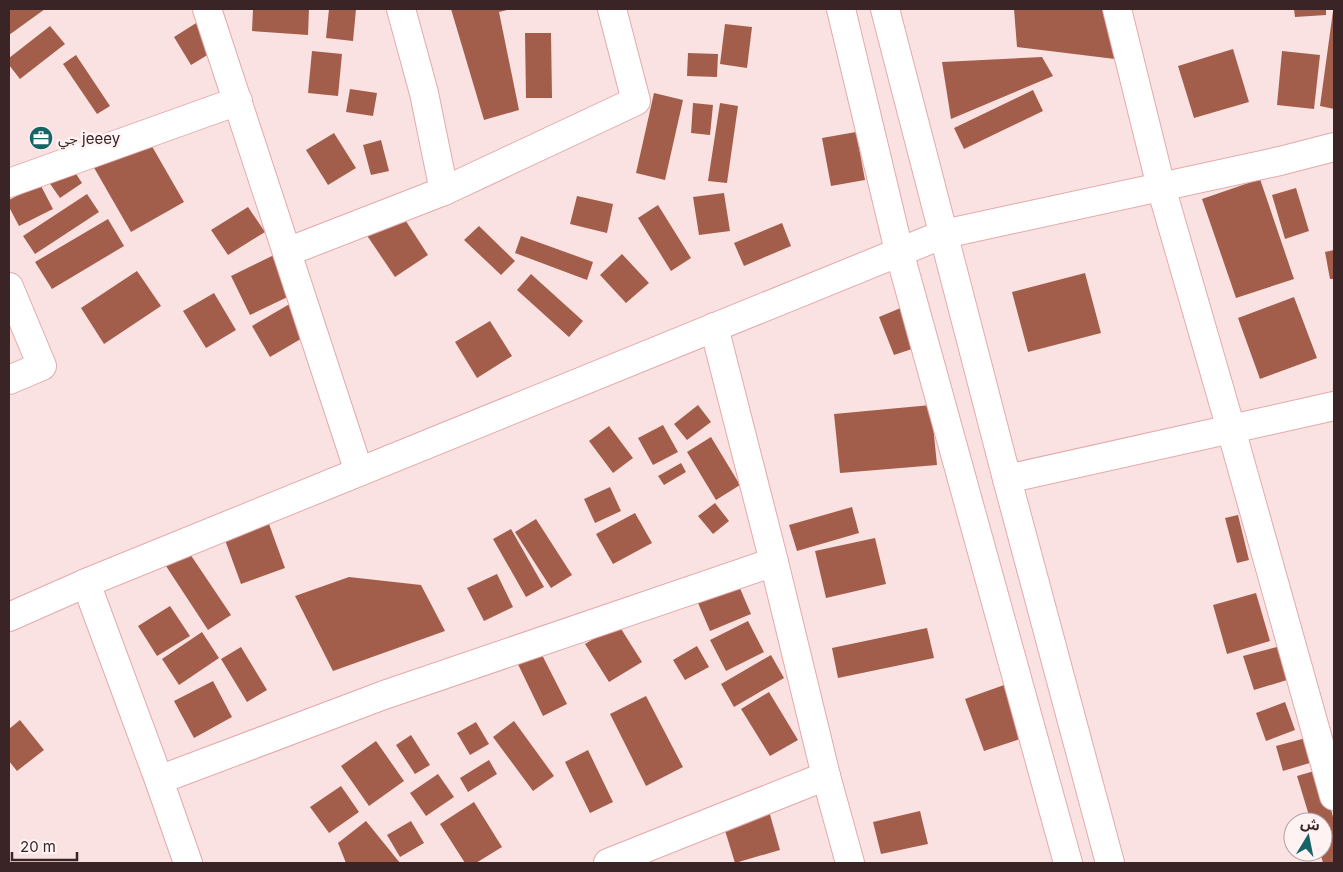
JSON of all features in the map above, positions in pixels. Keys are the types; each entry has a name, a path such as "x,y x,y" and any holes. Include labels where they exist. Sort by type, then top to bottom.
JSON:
{"street":[{"path":"208,9 359,472"},
{"path":"402,9 424,93 444,191"},
{"path":"287,252 444,191 636,101 612,9"},
{"path":"841,9 899,251 1068,863"},
{"path":"885,9 1007,478 1110,863"},
{"path":"1117,9 1161,187 1334,796"},
{"path":"9,183 238,101"},
{"path":"9,618 86,584 944,234 1334,147"},
{"path":"9,287 42,366 9,380"},
{"path":"714,327 826,776 850,863"},
{"path":"1007,478 1334,406"},
{"path":"159,780 384,695 774,562"},
{"path":"86,584 188,863"},
{"path":"608,863 826,776"}],"building":[{"path":"9,9 45,9 9,35"},
{"path":"253,9 309,9 308,35 252,31"},
{"path":"329,9 356,9 353,41 326,38"},
{"path":"451,9 511,9 499,12 519,110 484,120"},
{"path":"1014,9 1109,9 1123,60 1017,47"},
{"path":"1294,9 1326,9 1326,15 1295,17"},
{"path":"1334,11 1334,109 1320,106"},
{"path":"201,20 219,48 191,65 174,37"},
{"path":"725,24 752,27 747,68 720,64"},
{"path":"50,26 65,44 20,79 9,65 9,58"},
{"path":"525,33 551,33 552,98 526,98"},
{"path":"1233,49 1249,102 1194,118 1178,66"},
{"path":"312,51 342,54 338,96 308,93"},
{"path":"1282,51 1320,55 1314,109 1277,105"},
{"path":"688,53 718,54 717,77 687,76"},
{"path":"76,55 110,106 97,114 63,64"},
{"path":"1042,57 1053,76 951,119 942,62"},
{"path":"350,89 377,93 373,116 346,112"},
{"path":"1033,90 1043,111 964,149 954,128"},
{"path":"654,93 683,100 665,180 636,173"},
{"path":"693,103 713,105 710,135 691,133"},
{"path":"720,103 738,106 727,183 708,181"},
{"path":"138,122 184,202 131,232 85,152"},
{"path":"856,132 865,180 831,186 822,138"},
{"path":"334,133 356,168 328,185 306,150"},
{"path":"381,140 389,171 371,175 363,145"},
{"path":"69,163 82,183 60,198 46,178"},
{"path":"1260,179 1294,279 1236,298 1202,199"},
{"path":"40,184 53,209 19,226 9,207 9,200"},
{"path":"1296,188 1309,231 1285,239 1272,195"},
{"path":"724,193 730,231 699,235 693,197"},
{"path":"87,194 99,212 35,254 23,236"},
{"path":"577,196 613,204 607,233 570,224"},
{"path":"658,205 691,258 671,271 638,218"},
{"path":"248,207 265,232 228,255 211,230"},
{"path":"400,212 428,255 395,277 366,234"},
{"path":"108,219 124,246 52,289 35,262"},
{"path":"782,223 791,246 744,266 734,243"},
{"path":"479,226 515,261 501,275 464,240"},
{"path":"521,236 593,262 587,280 515,253"},
{"path":"1334,250 1334,279 1330,279 1325,252"},
{"path":"276,254 296,293 250,315 231,276"},
{"path":"622,254 649,283 626,303 600,275"},
{"path":"137,271 161,306 104,344 81,308"},
{"path":"1085,273 1101,333 1028,352 1012,292"},
{"path":"531,274 583,321 569,337 517,290"},
{"path":"214,293 236,330 206,348 183,311"},
{"path":"1294,297 1317,358 1260,379 1238,318"},
{"path":"293,302 311,333 270,357 252,326"},
{"path":"903,307 918,347 894,355 879,317"},
{"path":"490,321 512,356 477,378 455,342"},
{"path":"698,405 711,422 687,440 674,424"},
{"path":"931,405 937,465 840,473 834,414"},
{"path":"663,425 678,452 653,465 638,438"},
{"path":"609,426 633,458 613,473 589,441"},
{"path":"711,437 740,485 716,500 687,452"},
{"path":"681,463 686,472 664,485 658,476"},
{"path":"610,487 621,511 595,523 584,499"},
{"path":"715,503 729,521 713,534 698,516"},
{"path":"852,507 859,533 797,551 789,525"},
{"path":"635,513 652,543 613,564 596,534"},
{"path":"1238,515 1249,560 1237,563 1225,518"},
{"path":"536,519 572,575 551,588 515,532"},
{"path":"269,524 285,568 241,584 225,540"},
{"path":"511,529 544,587 526,597 493,539"},
{"path":"875,538 886,584 826,598 815,551"},
{"path":"186,548 231,615 208,630 164,563"},
{"path":"497,574 513,607 484,621 467,588"},
{"path":"349,577 421,585 445,631 333,671 295,596"},
{"path":"736,579 751,614 710,631 695,596"},
{"path":"1256,593 1270,641 1227,654 1213,605"},
{"path":"170,606 190,636 157,656 138,626"},
{"path":"748,621 764,652 726,671 710,640"},
{"path":"618,624 642,662 609,682 585,644"},
{"path":"927,628 934,658 838,678 832,648"},
{"path":"202,632 219,658 179,685 162,659"},
{"path":"537,645 567,704 543,716 514,656"},
{"path":"697,646 709,667 685,680 673,660"},
{"path":"241,647 267,690 247,702 221,659"},
{"path":"1277,647 1287,680 1254,690 1243,656"},
{"path":"771,655 784,678 734,707 721,684"},
{"path":"213,681 232,717 194,738 174,701"},
{"path":"1004,685 1023,738 984,751 965,699"},
{"path":"769,692 798,740 770,756 741,709"},
{"path":"646,696 683,767 646,786 610,714"},
{"path":"1285,702 1295,730 1266,741 1256,713"},
{"path":"20,720 44,750 17,771 9,761 9,729"},
{"path":"514,721 554,776 533,791 493,737"},
{"path":"476,722 489,744 470,755 457,733"},
{"path":"411,735 430,765 415,774 396,745"},
{"path":"1306,738 1313,762 1283,771 1276,746"},
{"path":"376,741 404,781 369,806 341,766"},
{"path":"588,750 613,802 590,813 565,762"},
{"path":"489,760 497,774 468,792 460,778"},
{"path":"1321,769 1332,812 1308,812 1297,776"},
{"path":"438,774 454,797 426,816 410,793"},
{"path":"341,786 359,812 329,833 310,807"},
{"path":"474,802 502,847 476,863 465,863 440,824"},
{"path":"769,811 780,850 735,863 723,824"},
{"path":"920,811 928,844 881,854 873,822"},
{"path":"1333,817 1334,863 1323,863 1333,862"},
{"path":"366,821 400,863 346,863 338,843"},
{"path":"411,821 424,843 400,857 387,835"}],"place":[{"name":"جي jeeey","path":"41,138"}]}
